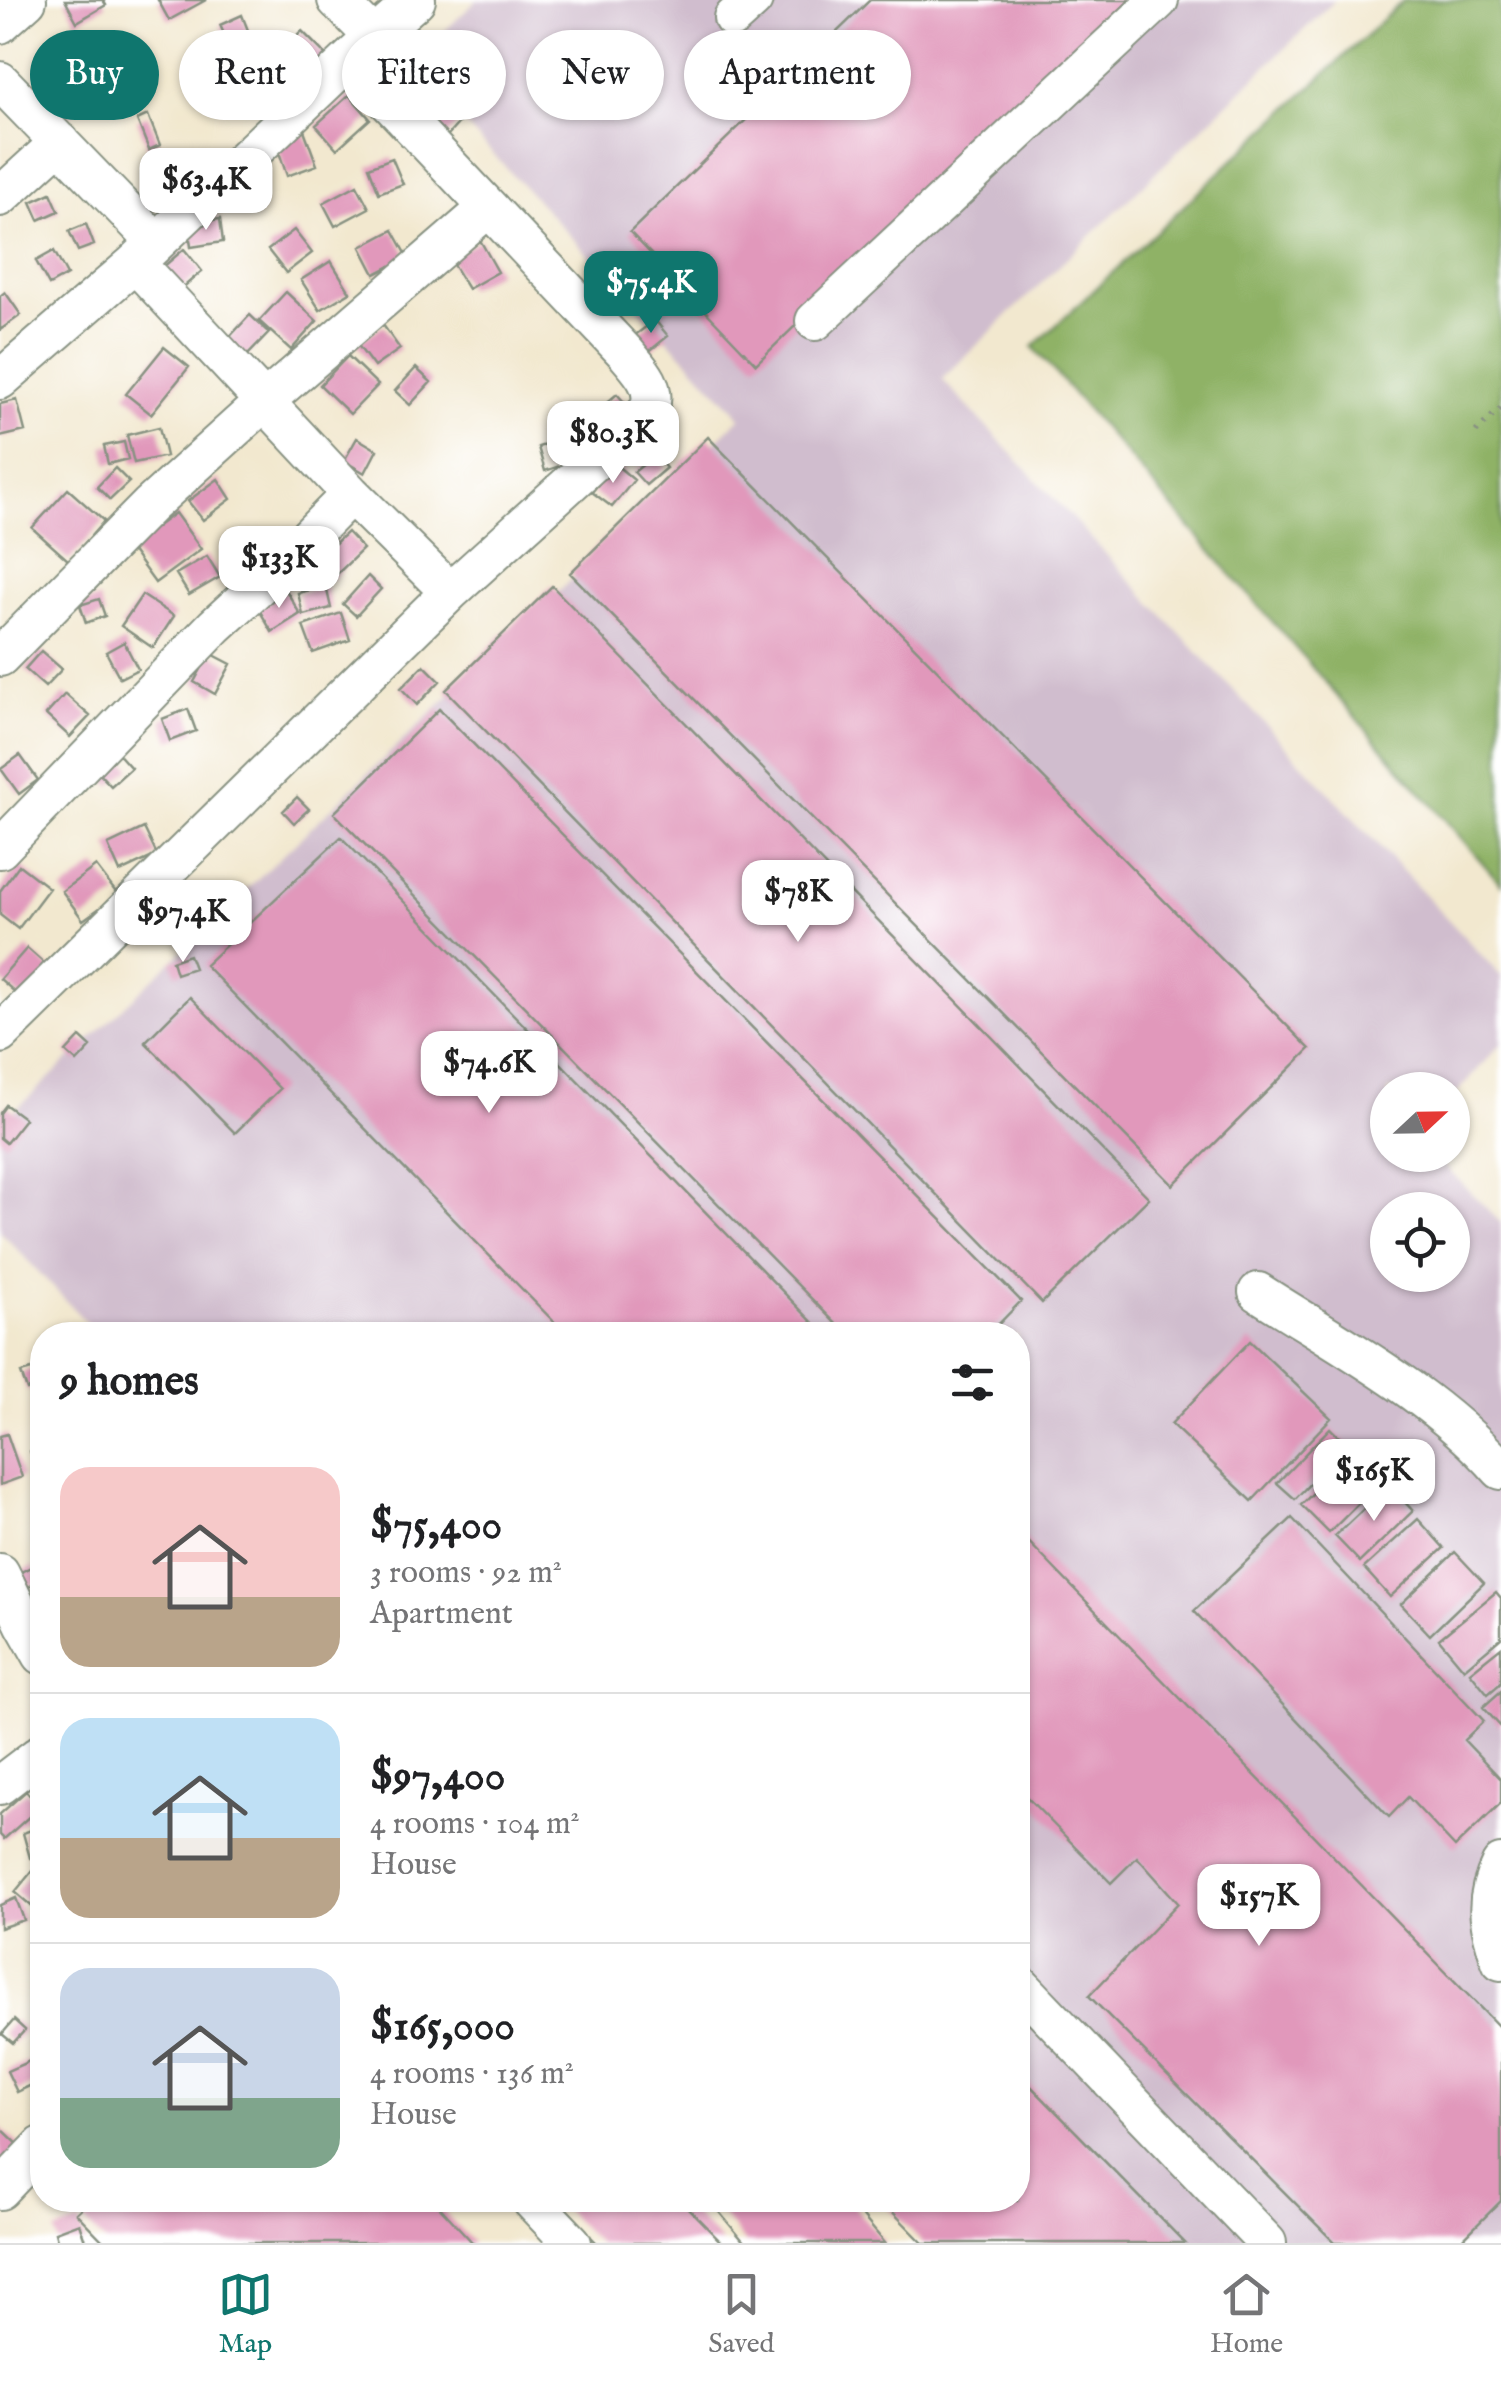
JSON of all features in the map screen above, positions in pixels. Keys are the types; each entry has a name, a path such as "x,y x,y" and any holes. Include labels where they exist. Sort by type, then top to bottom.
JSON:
{"street":[{"path":"0,24 27,0"},
{"path":"337,0 353,30"},
{"path":"382,30 416,0"},
{"path":"815,321 1159,0"},
{"path":"0,380 145,252 342,67"},
{"path":"0,81 60,142 265,401 450,592"},
{"path":"0,1034 450,592 640,420 650,406 651,390 645,376 488,208 419,120"},
{"path":"0,198 60,142"},
{"path":"0,657 137,518 488,208"},
{"path":"0,849 215,626 351,494"},
{"path":"1258,1292 1440,1410 1501,1470"},
{"path":"0,1573 30,1633"},
{"path":"0,1786 30,1762"},
{"path":"1501,1864 1490,1889 1488,1912 1501,1960"},
{"path":"1030,1995 1267,2243"},
{"path":"0,2190 30,2159"},
{"path":"542,2212 572,2243"}],"path":[{"path":"1476,432 1501,408"}],"shaded area":[{"path":"477,0 1335,0 942,379 1501,976 1501,1044 1470,1078 1470,1072 1370,1072 1370,1172 1451,1172 1501,1223 1501,2243 957,2243 1001,2212 1030,2212 1030,1322 86,1322 0,1231 0,1125 741,417 461,120 506,120 506,30 446,30"}],"green space":[{"path":"1404,0 1501,0 1501,884 1033,347"}],"building":[{"path":"65,0 103,0 106,5 77,22"},
{"path":"158,0 206,0 169,20"},
{"path":"870,0 1130,0 756,364 630,232 746,120 911,120 911,30 839,30"},
{"path":"242,15 248,30 222,30 220,25"},
{"path":"322,51 333,62 322,73"},
{"path":"342,101 342,120 369,120 337,149 316,125"},
{"path":"137,120 150,120 160,145 149,150"},
{"path":"413,120 461,120 439,145"},
{"path":"304,130 317,165 287,176 275,140"},
{"path":"392,158 403,184 379,193 369,167"},
{"path":"357,185 369,208 335,226 323,203"},
{"path":"51,193 59,211 39,220 31,202"},
{"path":"220,219 223,242 191,247 188,224"},
{"path":"86,224 94,245 78,251 69,231"},
{"path":"294,230 312,253 286,273 268,250"},
{"path":"393,230 408,257 375,274 361,247"},
{"path":"480,240 498,272 468,289 449,258"},
{"path":"184,249 202,271 180,290 162,268"},
{"path":"54,251 67,275 49,285 36,261"},
{"path":"331,261 350,292 320,310 301,280"},
{"path":"5,292 21,315 0,330 0,296"},
{"path":"286,292 317,321 291,350 259,321"},
{"path":"250,315 269,333 243,360 224,343"},
{"path":"655,320 668,336 647,353 634,336"},
{"path":"383,325 400,349 374,367 357,344"},
{"path":"164,347 189,367 151,414 126,394"},
{"path":"348,356 378,385 350,414 320,385"},
{"path":"416,368 431,382 410,405 395,391"},
{"path":"617,394 632,411 595,442 581,425"},
{"path":"17,400 25,431 0,437 0,404"},
{"path":"159,427 166,456 134,463 127,435"},
{"path":"570,437 578,460 545,471 538,447"},
{"path":"708,437 1310,1049 1173,1185 570,573"},
{"path":"357,438 377,450 365,473 344,461"},
{"path":"124,442 128,459 108,464 104,446"},
{"path":"655,455 666,468 646,485 634,472"},
{"path":"615,464 634,480 612,507 592,492"},
{"path":"115,468 129,482 110,500 97,487"},
{"path":"218,479 231,499 203,520 188,501"},
{"path":"68,489 104,521 69,561 32,528"},
{"path":"175,513 201,549 155,583 129,547"},
{"path":"347,532 363,549 332,579 315,562"},
{"path":"207,556 220,577 189,595 176,574"},
{"path":"368,576 381,589 356,616 343,604"},
{"path":"326,586 331,608 303,615 298,593"},
{"path":"552,586 1149,1198 1042,1303 446,690"},
{"path":"286,590 300,614 272,632 258,608"},
{"path":"142,595 174,616 153,648 121,626"},
{"path":"99,599 105,616 86,623 80,605"},
{"path":"341,613 350,640 313,653 303,626"},
{"path":"124,642 138,669 120,678 106,652"},
{"path":"41,651 62,669 45,687 25,669"},
{"path":"210,653 231,664 215,694 194,682"},
{"path":"424,665 440,681 417,705 401,688"},
{"path":"65,694 90,716 70,737 46,715"},
{"path":"188,709 196,731 170,741 162,719"},
{"path":"439,709 1021,1301 1001,1322 834,1322 334,813"},
{"path":"115,750 131,768 111,786 95,769"},
{"path":"20,755 38,780 19,794 1,769"},
{"path":"297,797 309,809 294,823 283,811"},
{"path":"144,828 157,855 120,872 108,845"},
{"path":"341,837 812,1322 554,1322 205,965"},
{"path":"19,865 49,888 18,929 0,915 0,891"},
{"path":"96,866 118,895 83,920 62,891"},
{"path":"183,919 196,931 184,945 171,933"},
{"path":"27,948 53,971 26,1002 0,979"},
{"path":"189,955 194,968 176,974 172,961"},
{"path":"190,997 280,1089 235,1133 145,1042"},
{"path":"80,1037 91,1047 77,1062 66,1052"},
{"path":"6,1105 25,1119 6,1143 0,1138 0,1113"},
{"path":"1250,1341 1331,1418 1252,1501 1171,1424"},
{"path":"30,1370 30,1389 27,1390 21,1373"},
{"path":"1330,1428 1347,1445 1295,1499 1277,1483"},
{"path":"7,1434 22,1477 0,1485 0,1436"},
{"path":"1354,1452 1382,1480 1329,1533 1301,1505"},
{"path":"1389,1485 1413,1511 1360,1562 1335,1536"},
{"path":"1292,1518 1484,1721 1464,1740 1501,1779 1501,1803 1455,1847 1408,1797 1389,1817 1194,1611"},
{"path":"1418,1519 1444,1548 1390,1597 1364,1568"},
{"path":"1030,1543 1501,2029 1501,2201 1459,2243 1335,2243 1089,1996 1178,1903 1137,1857 1111,1883 1030,1800"},
{"path":"1455,1552 1484,1583 1430,1635 1401,1604"},
{"path":"30,1568 30,1586 22,1590 15,1575"},
{"path":"1496,1592 1501,1598 1501,1638 1464,1669 1439,1639"},
{"path":"1501,1647 1501,1683 1488,1694 1470,1672"},
{"path":"1501,1691 1501,1727 1483,1707"},
{"path":"26,1791 30,1796 30,1816 4,1839 0,1835 0,1814"},
{"path":"30,1830 30,1858 23,1833"},
{"path":"30,1874 30,1905 15,1892"},
{"path":"16,1898 24,1920 0,1928 0,1905"},
{"path":"14,2020 25,2030 13,2043 2,2034"},
{"path":"30,2061 30,2086 17,2092 7,2071"},
{"path":"1030,2085 1185,2243 923,2243 893,2212 1030,2212"},
{"path":"0,2127 24,2150 0,2172"},
{"path":"444,2212 473,2243 105,2243 76,2213"},
{"path":"567,2212 692,2212 722,2243 597,2243"},
{"path":"719,2212 859,2212 885,2243 745,2243"},
{"path":"79,2223 86,2243 58,2243 55,2232"}]}
